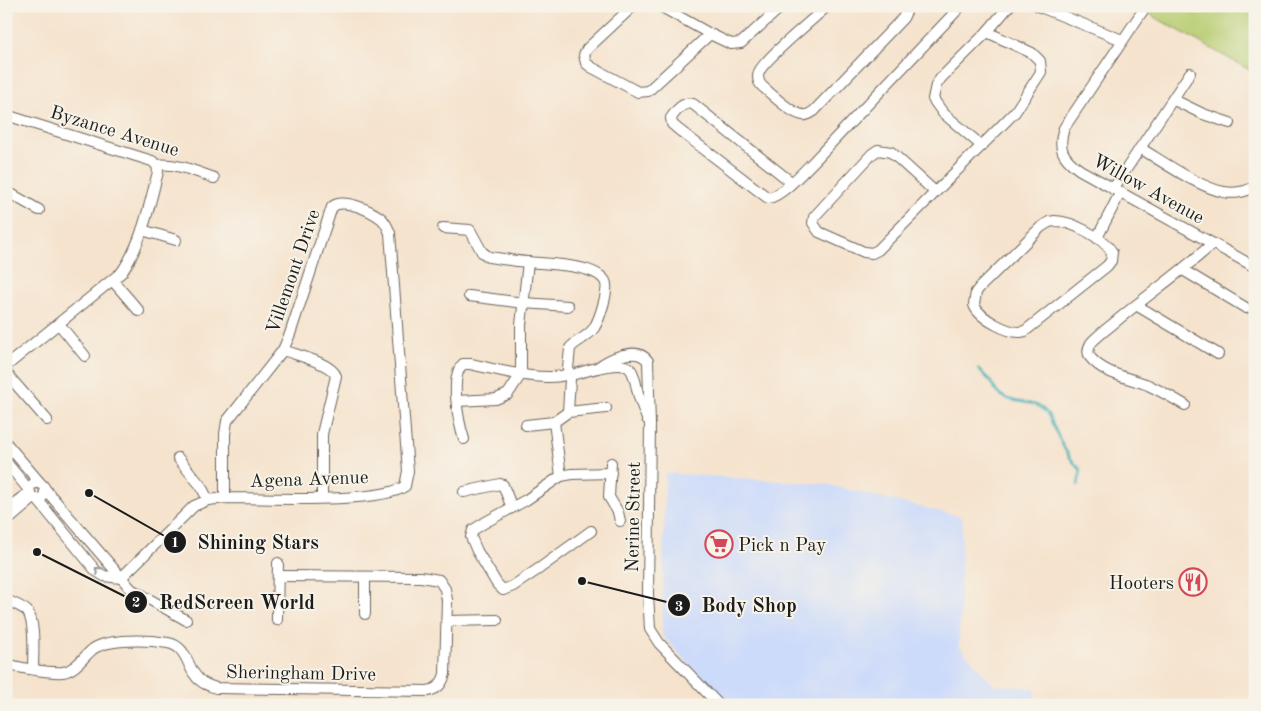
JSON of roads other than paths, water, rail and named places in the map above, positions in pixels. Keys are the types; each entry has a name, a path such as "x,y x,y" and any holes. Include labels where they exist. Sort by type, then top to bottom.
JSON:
{"street":[{"path":"633,6 587,49 584,55 586,63 591,67 638,92 648,91 710,34"},
{"path":"660,6 731,44 738,44 782,6"},
{"path":"828,6 772,56 758,74 758,82 762,86 794,111 806,116 814,111 904,18 909,6"},
{"path":"791,182 693,104 684,104 671,118 672,124 679,130 768,198 773,198 791,182 815,160 961,6"},
{"path":"982,146 943,113 933,99 934,91 941,78 987,32 1009,6"},
{"name":"Willow Avenue","path":"1146,6 1064,128 1061,141 1065,157 1080,170 1255,267"},
{"path":"1044,7 1122,40"},
{"path":"934,191 892,152 878,150 872,154 814,217 813,223 819,232 864,252 872,253 878,250 934,191 1015,112 1040,72 1040,61 1038,57 987,32"},
{"path":"1097,238 1117,191 1140,148 1174,100 1190,73"},
{"path":"1174,100 1203,114 1230,123"},
{"name":"Byzance Avenue","path":"7,117 146,159 157,165 175,166 214,178"},
{"path":"1140,148 1216,190 1226,193 1236,192 1255,186"},
{"path":"6,366 122,272 130,260 142,230 158,172 157,165"},
{"path":"6,191 39,210"},
{"name":"Villemont Drive","path":"225,498 225,434 228,421 283,350 332,207 340,202 372,213 388,227 391,242 408,471 407,482"},
{"path":"1055,221 1066,223 1097,238 1109,247 1112,252 1111,261 1101,272 1031,328 1021,333 1010,330 984,318 976,309 974,305 975,298 980,287 1046,224 1055,221"},
{"path":"443,228 464,228 470,230 482,252 490,257 571,266 596,274 606,282 606,292 597,321 589,334 570,348 568,412"},
{"path":"142,230 176,240"},
{"path":"1185,405 1156,389 1118,376 1094,361 1088,354 1090,346 1095,339 1183,270 1212,244"},
{"path":"457,400 502,398 508,394 522,374 520,333 528,262"},
{"path":"1183,270 1246,308"},
{"path":"113,281 139,311"},
{"path":"469,296 568,306"},
{"path":"1136,305 1218,354"},
{"path":"59,324 85,356"},
{"path":"283,350 327,366 334,371 336,376 322,434 322,498"},
{"path":"597,368 618,357 632,354"},
{"path":"464,439 458,420 456,377 458,370 463,364 522,374 554,377 597,368 621,365 627,367 632,354"},
{"name":"Nerine Street","path":"632,354 644,356 648,361 650,424 648,594 650,629 659,643 719,704"},
{"name":"Nerine Street","path":"627,367 632,371 642,408 650,424"},
{"path":"6,373 46,420"},
{"path":"526,425 554,422 568,412 606,408"},
{"path":"554,422 561,476"},
{"path":"6,443 131,589 186,620"},
{"path":"178,458 192,475 208,500"},
{"path":"6,462 96,571 104,576 120,578"},
{"path":"591,531 540,568 504,590 497,584 477,551 472,537 473,530 526,500 561,476 611,468 609,497 618,512 620,521"},
{"name":"Agena Avenue","path":"120,578 194,506 208,500 225,498 344,498 391,492 400,489 407,482"},
{"path":"6,522 32,495 35,484 43,487"},
{"path":"464,492 500,484 503,485 512,508"},
{"path":"6,509 32,495"},
{"path":"64,533 74,524"},
{"path":"277,620 278,563"},
{"name":"Sheringham Drive","path":"6,664 64,672 73,668 94,649 108,642 159,642 171,644 180,649 197,678 202,683 216,688 428,691 438,688 443,681 447,621 446,592 439,580 421,578 278,576"},
{"path":"364,614 365,578"},
{"path":"6,600 21,606 29,615 33,636 33,669"},
{"path":"447,621 497,620"}],"waterway":[{"path":"978,369 989,379 996,391 1002,396 1032,404 1047,413 1066,451 1081,470 1078,485"}],"place":[{"name":"Shining Stars","path":"89,493"},
{"name":"Pick n Pay","path":"719,544"},
{"name":"RedScreen World","path":"37,552"},
{"name":"Body Shop","path":"582,581"},
{"name":"Hooters","path":"1193,582"}]}
